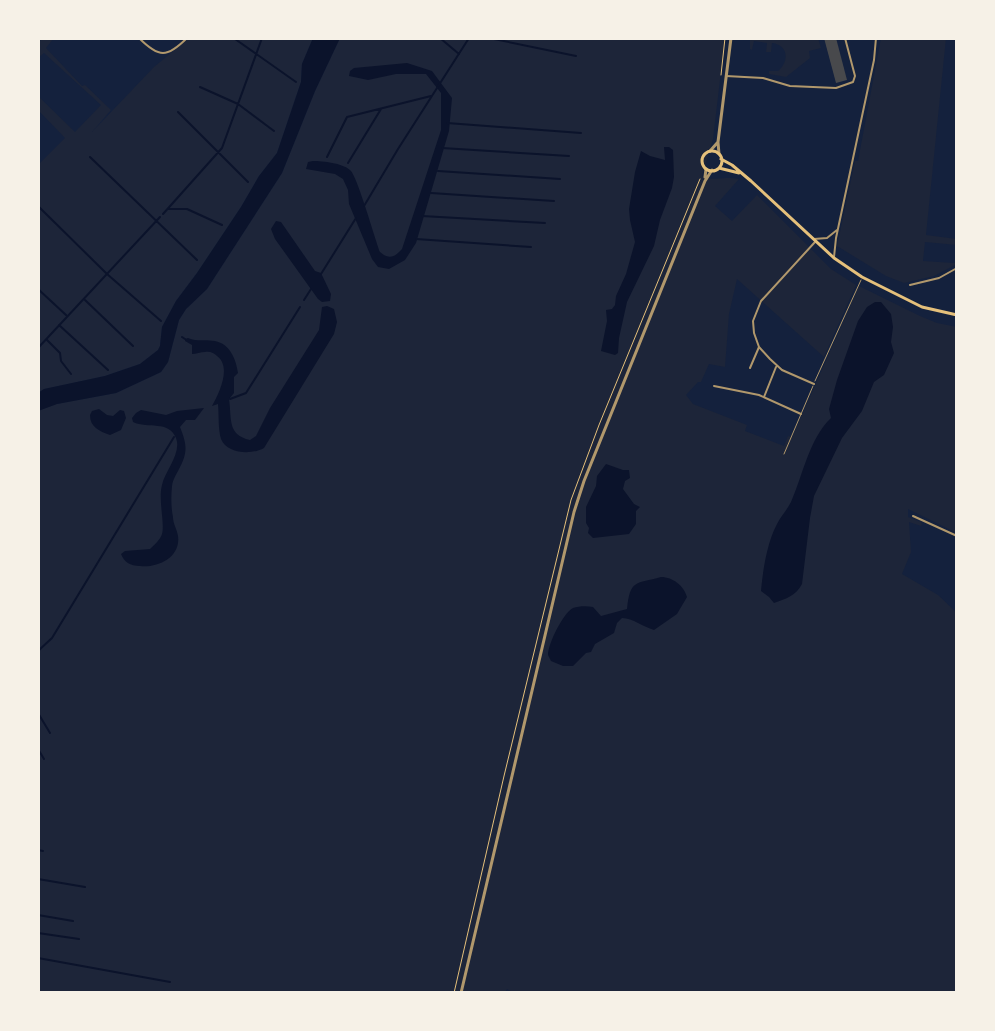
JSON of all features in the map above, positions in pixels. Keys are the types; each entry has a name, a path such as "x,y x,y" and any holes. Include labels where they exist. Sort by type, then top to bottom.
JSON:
{"main road":[{"path":"743,174 718,168 706,169 702,160 704,154 710,151 719,154 721,159 743,174 834,258 862,277 922,307 957,315"},
{"path":"718,168 721,159"}],"street":[{"path":"139,38 150,49 163,53 175,50 187,38"},
{"path":"719,154 731,38"},
{"path":"726,76 763,78 808,87 836,88 851,84 855,76 845,38"},
{"path":"834,258 876,38"},
{"path":"710,151 718,142"},
{"path":"705,181 706,169"},
{"path":"461,993 574,512 599,443 712,170"},
{"path":"814,384 777,366 759,347 753,321 761,301 815,240 827,238 838,229"},
{"path":"910,285 939,278 957,268"},
{"path":"750,368 759,347"},
{"path":"764,397 777,366"},
{"path":"714,386 756,394 801,414"},
{"path":"913,516 957,536"}],"lane":[{"path":"784,454 862,277"}],"path":[{"path":"621,370 701,176"},
{"path":"454,993 555,560"}],"shaded area":[{"path":"42,38 54,38 46,48 82,86 85,85 111,110 92,132 154,67 189,38 313,38 302,64 301,82 277,153 176,301 162,327 158,350 140,364 38,393 38,165 65,138 38,110 38,96 75,132 101,105 44,53 38,58 38,44"},
{"path":"313,38 340,38 282,173 207,289 179,320 168,362 161,372 116,393 57,404 38,411 38,393 44,389 105,376 140,364 158,350 162,327 176,301 277,153 301,82 302,64"},
{"path":"340,38 725,38 713,139 702,176 739,179 715,206 732,221 757,195 831,269 856,285 824,357 737,279 729,314 725,367 709,364 701,382 686,395 693,404 747,425 745,431 784,446 788,436 792,437 859,286 920,316 957,327 957,533 908,509 908,517 922,524 909,522 911,552 902,574 938,595 957,613 957,993 514,993 507,989 504,993 38,993 38,411 56,404 116,393 161,372 168,362 179,320 207,289 282,173"},
{"path":"750,38 818,38 821,48 809,51 810,58 786,77 769,74 769,71 778,71 784,63 786,54 782,47 772,43 771,52 766,52 767,43 754,41 752,50"},
{"path":"881,38 946,38 926,235 957,239 957,245 925,242 923,261 957,261 957,264 934,276 904,283 886,276 837,246 855,161 858,161"},
{"path":"407,63 432,71 452,98 449,131 416,243 405,260 389,269 378,267 372,259 349,204 343,179 335,174 306,169 308,162 313,161 337,164 350,170 380,252 389,257 402,249 441,130 441,93 426,74 396,74 368,80 349,76 354,68"},
{"path":"664,147 673,150 672,188 654,246 627,302 618,353 615,355 601,351 606,310 615,305 635,242 629,209 635,172 641,151 665,160"},
{"path":"276,221 281,222 315,271 321,273 331,294 330,301 318,299 275,239 271,229"},
{"path":"881,302 891,314 894,353 884,375 874,382 862,411 842,438 814,496 802,584 793,594 774,603 761,591 771,539 791,502 817,436 831,418 829,409 837,380 858,321 867,307"},
{"path":"322,307 334,309 337,322 334,334 264,448 247,452 229,448 220,435 218,404 212,406 223,380 224,367 210,352 192,354 192,345 185,339 215,341 225,345 231,353 238,373 234,377 234,393 229,399 232,425 237,434 250,440 256,436 319,330"},
{"path":"204,408 195,420 186,420 180,427 185,453 171,494 178,536 176,550 161,563 130,564 121,554 150,549 162,534 161,491 177,450 173,432 133,422 132,418 141,410 166,415"},
{"path":"99,409 113,416 120,410 124,411 126,418 121,430 110,435 96,428 90,415"},
{"path":"606,464 629,470 630,478 625,481 623,489 640,507 636,511 636,524 629,534 593,538 588,533 586,507 596,486 597,476"},
{"path":"661,577 674,580 686,593 687,597 677,614 654,630 622,618 614,633 595,644 591,652 573,666 551,661 548,655 550,644 569,611 578,607 593,607 601,616 627,609 630,592 636,584"}],"building":[{"path":"824,38 836,38 847,80 836,83"}],"waterway":[{"path":"163,214 222,148 262,38"},
{"path":"440,38 459,54"},
{"path":"364,206 469,38"},
{"path":"489,38 576,56"},
{"path":"235,39 296,82"},
{"path":"200,87 238,104 274,131"},
{"path":"327,157 347,117 431,96"},
{"path":"348,163 381,109"},
{"path":"178,112 248,182"},
{"path":"447,123 581,133"},
{"path":"442,148 569,156"},
{"path":"90,157 197,260"},
{"path":"438,171 560,179"},
{"path":"431,193 554,201"},
{"path":"38,206 107,274 161,321"},
{"path":"168,209 187,209 222,225"},
{"path":"422,216 545,223"},
{"path":"38,348 160,217"},
{"path":"321,274 356,218"},
{"path":"416,239 531,247"},
{"path":"38,289 66,315"},
{"path":"304,300 311,289"},
{"path":"85,300 133,346"},
{"path":"230,399 246,393 300,307"},
{"path":"59,325 108,370"},
{"path":"47,340 60,353 61,361 71,374"},
{"path":"38,651 52,638 174,437"},
{"path":"38,713 50,733"},
{"path":"38,749 44,759"},
{"path":"38,850 43,851"},
{"path":"38,879 85,887"},
{"path":"38,915 73,921"},
{"path":"38,933 79,939"},
{"path":"38,958 170,982"}]}
